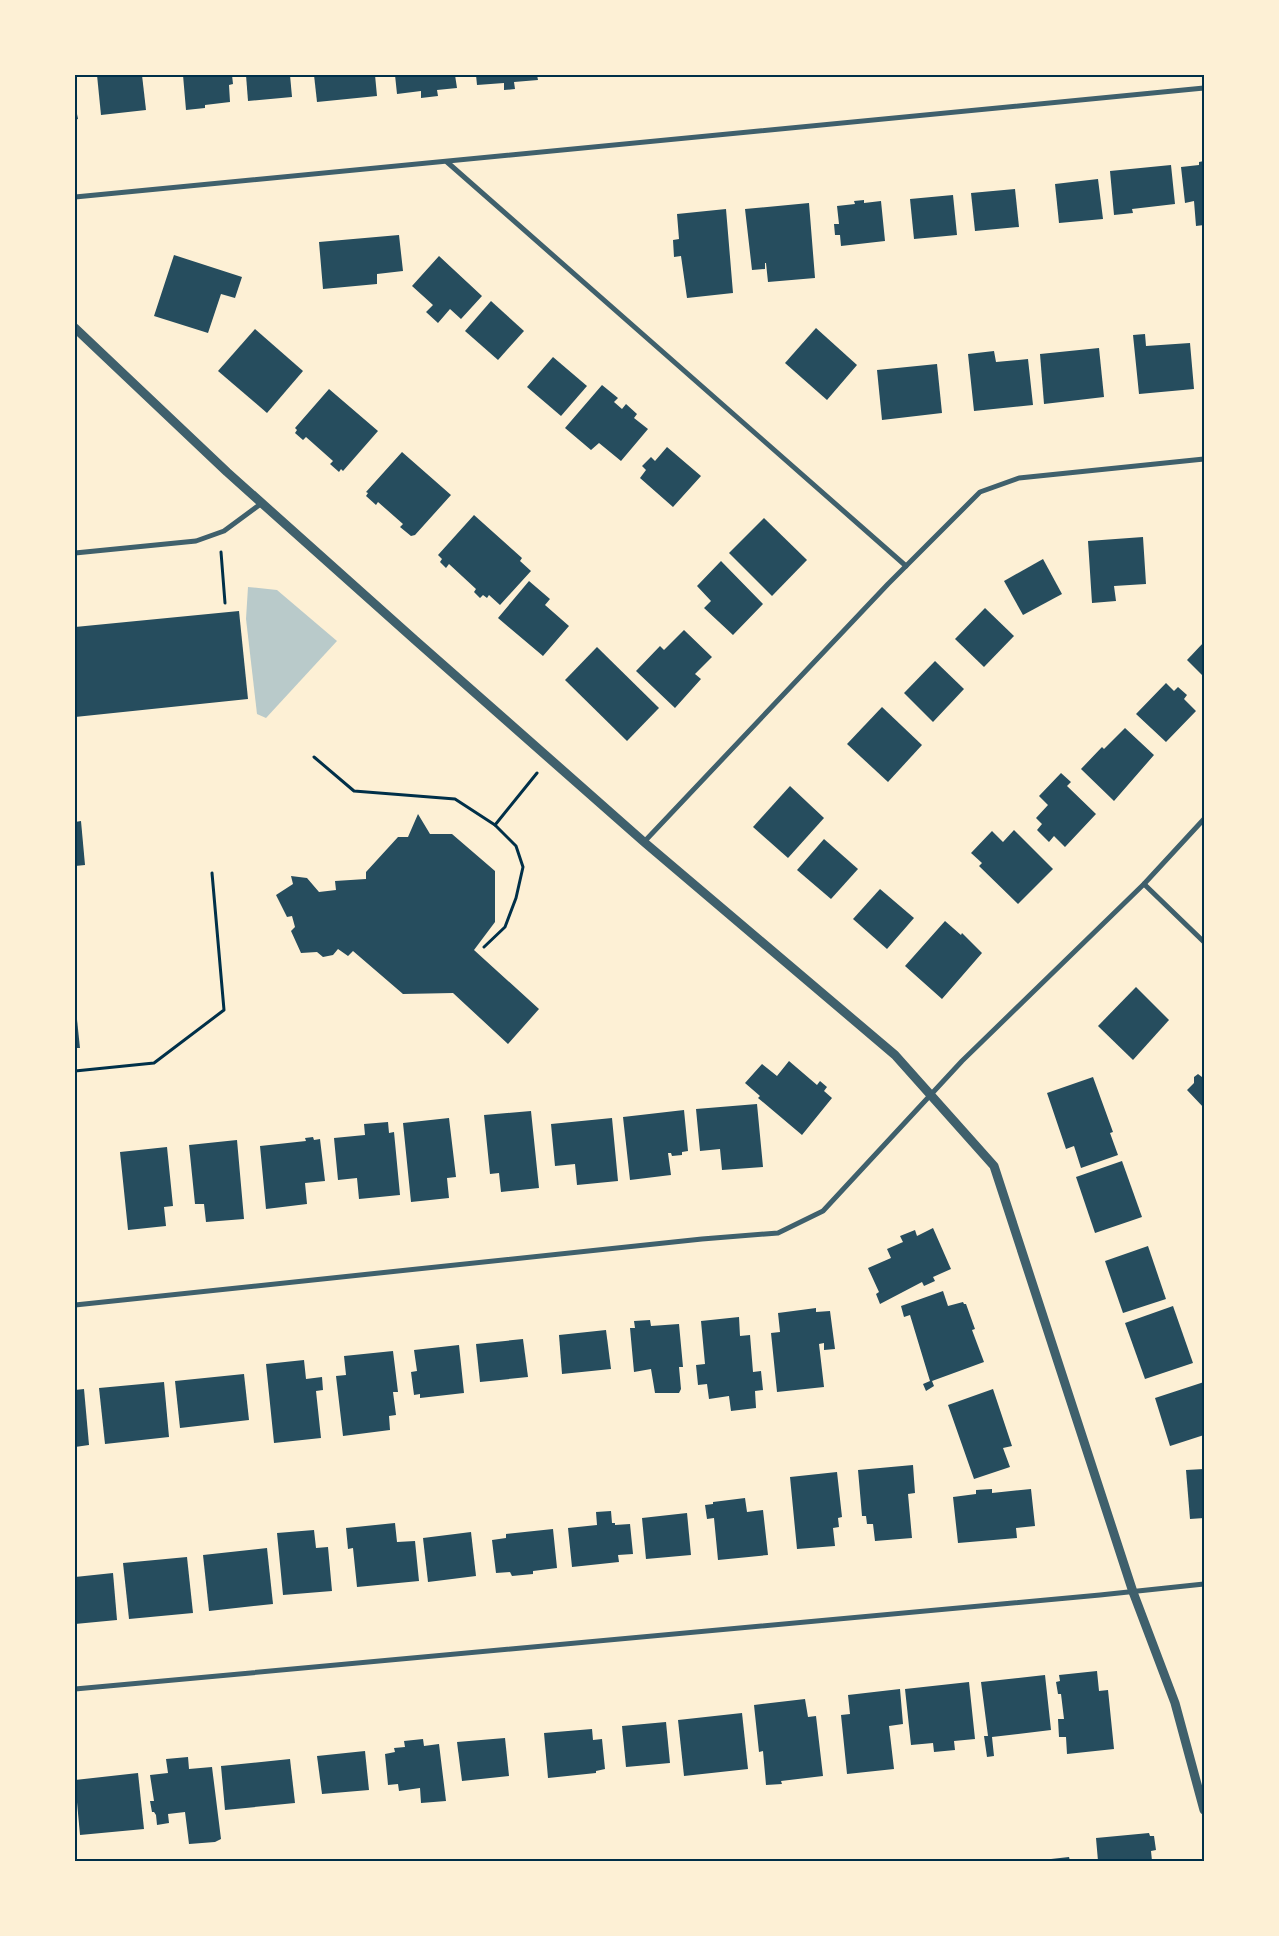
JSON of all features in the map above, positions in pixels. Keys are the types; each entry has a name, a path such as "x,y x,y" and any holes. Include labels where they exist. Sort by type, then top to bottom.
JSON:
{"street":[{"path":"75,197 1204,88"},
{"path":"447,162 906,566"},
{"path":"75,328 262,503 644,842 895,1055 994,1166 1133,1592 1175,1703 1204,1810"},
{"path":"644,842 906,566 980,492 1028,477 1204,459"},
{"path":"75,553 196,541 224,531 262,503"},
{"path":"75,1305 702,1239 778,1233 823,1211 931,1094 1144,884 1204,819"},
{"path":"1144,884 1204,942"},
{"path":"75,1689 1204,1584"}],"path":[{"path":"224,531 220,559 225,603"},
{"path":"314,757 354,791 455,798 495,825 516,846 523,867 516,898 505,927 484,947"},
{"path":"495,825 550,758"},
{"path":"75,1071 154,1063 224,1010 212,873"}],"shaded area":[{"path":"248,587 277,590 337,641 266,718 257,714 246,619"}],"building":[{"path":"97,75 142,75 146,110 101,115"},
{"path":"183,75 232,75 233,84 229,85 230,102 205,105 205,108 186,110"},
{"path":"246,75 290,75 292,97 248,101"},
{"path":"314,75 375,75 377,96 317,102"},
{"path":"395,75 455,75 457,88 437,90 438,96 421,98 421,91 397,94"},
{"path":"476,75 537,75 538,80 514,82 515,89 504,90 504,83 477,85"},
{"path":"559,75 572,75 572,76 560,77"},
{"path":"75,104 78,119 75,120"},
{"path":"1204,161 1204,225 1196,226 1194,201 1185,203 1181,167 1199,165 1199,162"},
{"path":"1171,165 1175,204 1132,209 1133,213 1114,215 1110,171"},
{"path":"1098,179 1103,219 1059,223 1055,184"},
{"path":"1015,189 1019,227 975,231 971,193"},
{"path":"953,195 957,235 914,239 910,199"},
{"path":"864,200 864,203 881,201 885,241 841,246 840,235 835,235 834,224 839,224 837,206 855,204 854,201"},
{"path":"809,203 815,278 768,282 766,263 765,269 752,270 745,209"},
{"path":"726,209 733,293 687,298 681,256 674,257 673,240 679,239 677,214"},
{"path":"399,235 403,271 377,274 377,284 323,289 319,242"},
{"path":"174,255 242,277 235,298 221,294 208,333 154,316"},
{"path":"439,256 482,296 461,319 450,309 438,323 426,312 433,305 412,286"},
{"path":"491,301 524,331 498,360 465,331"},
{"path":"816,328 857,365 827,400 785,363"},
{"path":"255,329 303,371 267,413 218,371"},
{"path":"1145,334 1146,346 1190,343 1194,389 1139,394 1133,335"},
{"path":"1099,348 1104,397 1044,404 1040,354"},
{"path":"994,351 996,362 1028,359 1033,405 974,411 968,354"},
{"path":"553,357 587,386 561,416 527,387"},
{"path":"937,364 942,413 882,420 877,370"},
{"path":"602,385 618,398 614,402 622,409 626,404 637,414 634,418 648,429 621,461 599,443 591,450 565,428"},
{"path":"329,389 378,431 343,471 341,469 339,472 330,464 333,461 306,437 303,440 295,433 297,430 295,428"},
{"path":"667,447 701,476 673,507 640,478 646,470 642,466 651,457 655,461"},
{"path":"402,452 451,495 415,535 411,536 400,527 403,524 378,502 376,505 366,496 368,493 366,492"},
{"path":"474,515 522,558 520,561 531,571 500,605 489,595 487,598 483,595 480,598 474,592 476,589 449,564 446,568 440,562 442,559 438,555"},
{"path":"764,518 807,560 772,596 729,553"},
{"path":"1143,537 1146,584 1114,586 1116,601 1092,603 1088,541"},
{"path":"1043,559 1062,594 1023,615 1004,581"},
{"path":"721,561 763,604 733,635 704,608 711,601 697,586"},
{"path":"529,581 550,599 545,605 569,626 543,656 498,618"},
{"path":"985,608 1014,636 984,667 955,639"},
{"path":"239,611 248,699 75,717 75,627"},
{"path":"684,630 712,657 695,674 701,679 675,708 636,671 660,646 664,650"},
{"path":"1204,642 1204,677 1187,660"},
{"path":"597,647 659,708 627,741 565,680"},
{"path":"935,661 964,689 933,722 904,693"},
{"path":"1166,683 1174,691 1178,687 1187,695 1184,699 1196,711 1166,742 1136,714"},
{"path":"882,707 922,745 888,782 847,744"},
{"path":"1125,728 1154,755 1114,801 1081,769 1102,747 1104,749"},
{"path":"1061,773 1071,782 1067,786 1096,814 1065,847 1054,836 1049,842 1037,830 1042,824 1036,818 1048,805 1039,796"},
{"path":"790,786 824,818 788,858 753,827"},
{"path":"418,814 430,834 452,834 495,871 495,922 474,950 539,1009 508,1044 453,993 403,994 353,951 348,956 338,949 333,955 323,957 317,952 301,953 291,931 295,927 292,916 287,917 276,895 293,884 291,876 307,878 319,892 336,890 335,881 366,879 366,872 398,837 408,837"},
{"path":"81,821 85,865 75,866 75,822"},
{"path":"1014,830 1053,869 1018,904 979,866 982,863 971,853 992,831 1003,842"},
{"path":"824,839 858,869 831,899 797,870"},
{"path":"880,889 914,918 887,949 853,919"},
{"path":"945,921 961,935 962,933 982,953 942,999 905,966"},
{"path":"1136,987 1169,1020 1133,1060 1098,1026"},
{"path":"76,1010 80,1048 75,1048"},
{"path":"789,1061 817,1085 820,1081 827,1087 824,1091 832,1098 802,1135 758,1098 760,1096 745,1083 762,1064 777,1076"},
{"path":"1198,1074 1202,1077 1204,1074 1204,1108 1187,1090 1194,1083 1194,1077"},
{"path":"1093,1077 1113,1132 1110,1133 1118,1155 1081,1168 1074,1146 1066,1149 1047,1093"},
{"path":"757,1104 763,1167 722,1170 720,1149 700,1151 696,1109"},
{"path":"684,1110 688,1151 682,1152 682,1155 672,1156 671,1153 668,1153 671,1175 630,1180 623,1117"},
{"path":"531,1111 539,1188 501,1192 499,1173 490,1174 484,1115"},
{"path":"449,1118 456,1177 447,1178 449,1198 411,1202 403,1123"},
{"path":"612,1118 618,1181 577,1185 575,1164 555,1166 551,1124"},
{"path":"388,1122 389,1133 394,1132 400,1195 359,1199 357,1178 338,1180 334,1138 365,1135 364,1124"},
{"path":"313,1137 314,1140 320,1139 325,1181 305,1183 307,1204 266,1209 260,1146 306,1141 305,1138"},
{"path":"237,1140 244,1219 206,1222 204,1204 195,1204 189,1145"},
{"path":"167,1147 173,1206 164,1207 166,1226 128,1230 120,1152"},
{"path":"1122,1161 1142,1217 1095,1233 1076,1177"},
{"path":"933,1228 951,1269 933,1277 935,1281 924,1286 922,1282 880,1304 876,1294 879,1292 868,1268 891,1258 887,1249 903,1242 900,1236 915,1230 917,1236"},
{"path":"1148,1246 1166,1299 1123,1313 1105,1261"},
{"path":"943,1291 948,1306 963,1302 966,1304 975,1329 972,1330 984,1362 932,1381 934,1386 926,1391 923,1384 930,1381 910,1315 904,1317 901,1306"},
{"path":"1173,1306 1193,1363 1145,1379 1125,1323"},
{"path":"816,1308 816,1312 830,1311 835,1349 824,1350 824,1343 819,1344 824,1387 777,1392 771,1333 780,1332 778,1313"},
{"path":"739,1317 740,1336 750,1335 753,1372 761,1371 763,1390 755,1391 756,1408 731,1411 729,1396 709,1399 707,1384 698,1385 696,1365 705,1364 701,1321"},
{"path":"650,1320 651,1326 679,1324 683,1367 679,1367 681,1389 679,1393 655,1393 651,1369 634,1372 630,1328 635,1328 634,1321"},
{"path":"606,1330 611,1369 562,1374 559,1335"},
{"path":"523,1339 528,1377 480,1382 476,1344"},
{"path":"459,1345 464,1393 420,1398 420,1394 414,1395 411,1372 417,1371 414,1350"},
{"path":"393,1351 398,1392 393,1392 396,1415 389,1416 390,1430 343,1436 336,1376 346,1375 344,1356"},
{"path":"304,1360 306,1379 322,1377 323,1390 316,1391 321,1438 274,1443 266,1364"},
{"path":"244,1374 249,1420 180,1428 175,1381"},
{"path":"164,1382 169,1437 105,1444 99,1388"},
{"path":"1204,1382 1204,1435 1170,1446 1155,1398"},
{"path":"84,1389 89,1445 75,1447 75,1390"},
{"path":"993,1389 1012,1446 1003,1448 1010,1467 974,1479 948,1405"},
{"path":"913,1465 915,1493 908,1494 912,1538 875,1541 873,1524 867,1524 866,1516 862,1516 858,1470"},
{"path":"1204,1469 1204,1518 1190,1519 1186,1470"},
{"path":"837,1472 842,1517 838,1518 839,1527 833,1528 835,1546 797,1549 790,1477"},
{"path":"992,1489 992,1493 1031,1489 1035,1526 1016,1528 1017,1538 958,1543 953,1497 976,1494 976,1490"},
{"path":"745,1498 747,1512 763,1510 768,1555 718,1560 714,1518 707,1519 705,1505 713,1504 713,1502"},
{"path":"611,1511 612,1523 615,1523 615,1525 630,1524 633,1554 618,1555 619,1562 572,1567 568,1528 597,1525 596,1512"},
{"path":"687,1513 691,1555 646,1559 642,1518"},
{"path":"395,1523 397,1542 415,1541 419,1581 357,1587 353,1548 348,1549 346,1528"},
{"path":"553,1529 557,1568 533,1571 533,1574 512,1576 510,1572 496,1573 492,1540 506,1538 506,1534"},
{"path":"314,1530 316,1548 328,1547 332,1591 283,1595 277,1533"},
{"path":"471,1532 476,1576 428,1582 423,1538"},
{"path":"267,1548 273,1604 209,1611 203,1555"},
{"path":"187,1557 193,1613 129,1619 123,1563"},
{"path":"113,1573 117,1620 75,1624 75,1577"},
{"path":"1097,1671 1099,1691 1108,1690 1114,1749 1067,1754 1066,1737 1059,1737 1058,1719 1064,1719 1061,1694 1058,1694 1056,1682 1060,1681 1059,1675"},
{"path":"1045,1675 1051,1730 992,1737 994,1756 987,1757 984,1736 988,1736 981,1682"},
{"path":"969,1682 975,1739 954,1741 955,1750 934,1752 933,1743 911,1745 905,1689"},
{"path":"900,1689 903,1724 889,1726 894,1769 847,1774 841,1715 850,1714 848,1695"},
{"path":"805,1699 808,1717 816,1716 823,1776 781,1781 782,1784 766,1785 763,1751 759,1752 754,1705"},
{"path":"742,1713 748,1769 684,1776 678,1720"},
{"path":"666,1722 670,1763 626,1767 622,1726"},
{"path":"592,1729 593,1740 602,1739 605,1769 596,1771 596,1773 548,1778 544,1733"},
{"path":"505,1738 509,1776 462,1781 457,1742"},
{"path":"423,1739 424,1746 439,1744 446,1801 421,1803 420,1788 399,1791 398,1784 388,1785 385,1754 395,1752 394,1748 405,1747 404,1741"},
{"path":"365,1751 369,1790 322,1794 317,1756"},
{"path":"188,1757 189,1769 212,1767 221,1839 215,1842 189,1844 185,1812 168,1814 169,1823 157,1825 156,1815 152,1812 150,1801 154,1801 150,1775 168,1773 166,1759"},
{"path":"290,1759 295,1803 225,1810 221,1766"},
{"path":"138,1773 144,1829 80,1835 75,1780"},
{"path":"1149,1833 1150,1836 1154,1836 1156,1850 1151,1851 1152,1861 1098,1861 1096,1838"},
{"path":"1069,1857 1070,1861 1042,1861 1042,1860"}]}
